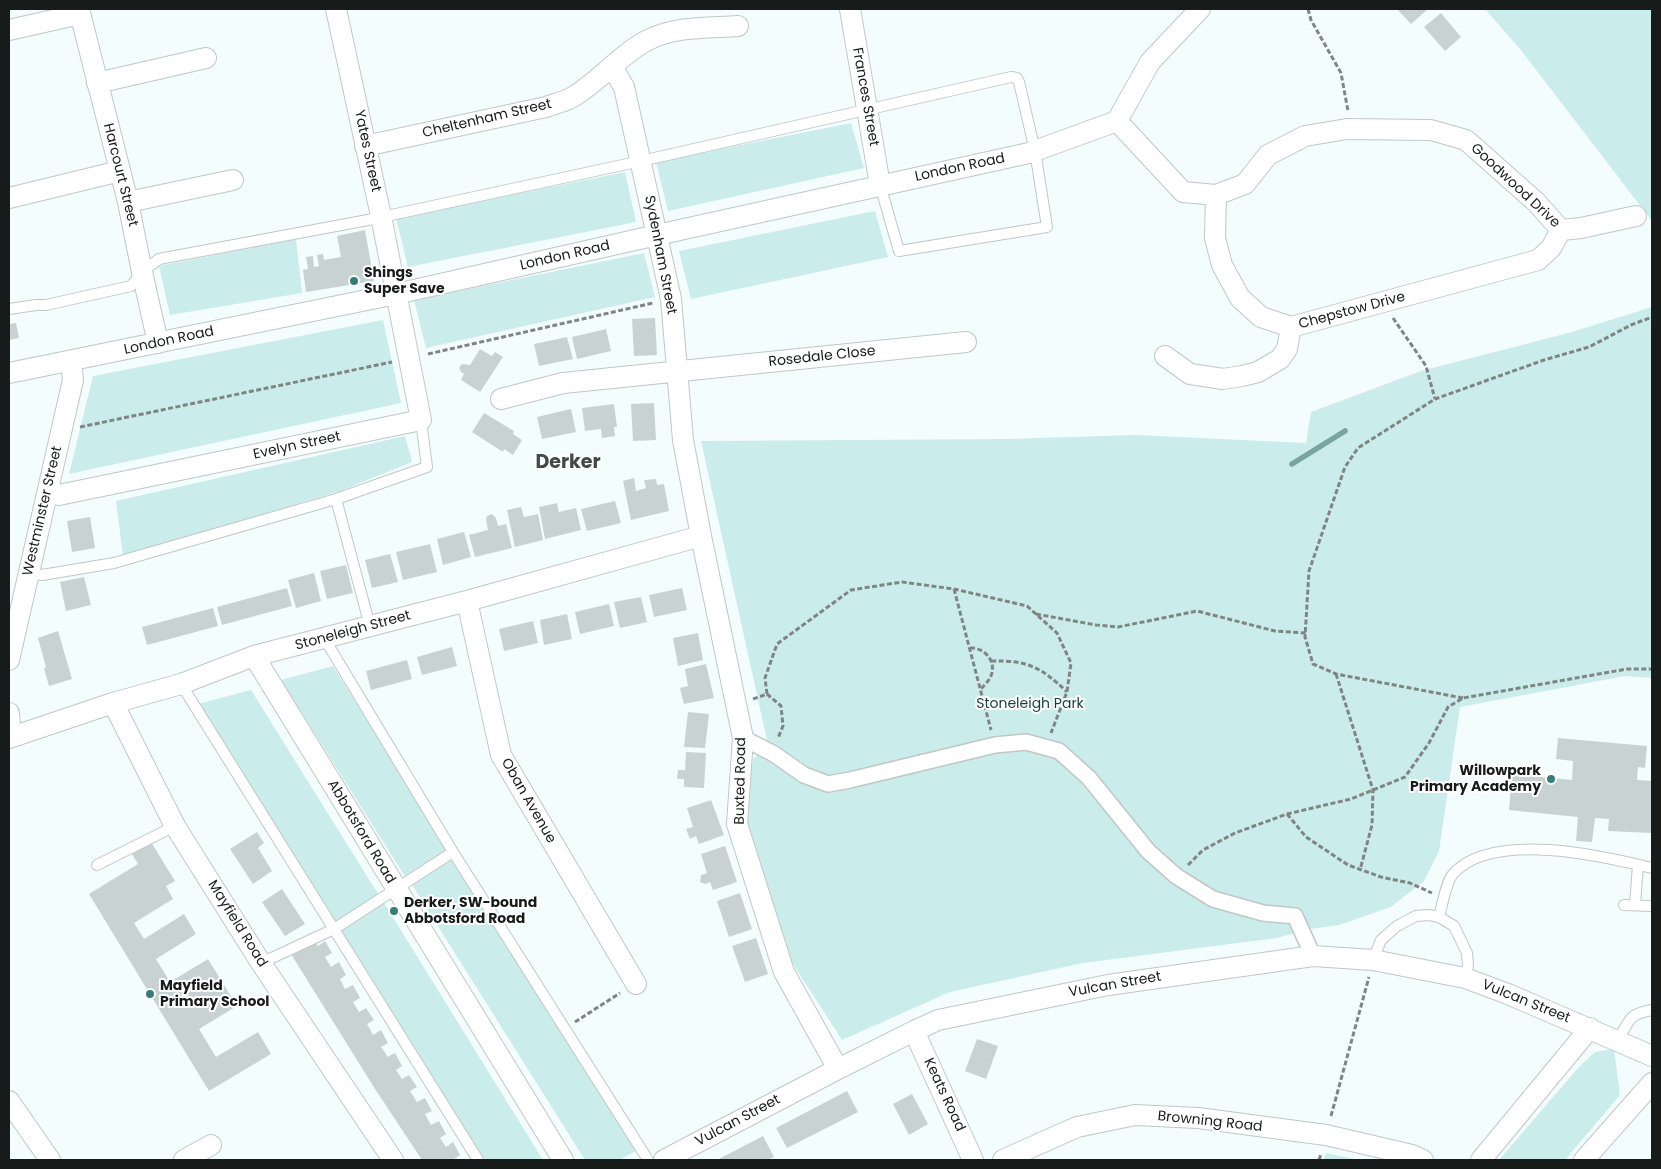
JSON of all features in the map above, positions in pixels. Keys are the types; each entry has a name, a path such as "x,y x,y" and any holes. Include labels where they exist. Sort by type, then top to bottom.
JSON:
{"street":[{"name":"Yates Street","path":"336,9 396,294"},
{"name":"Frances Street","path":"850,9 880,185"},
{"path":"1116,121 1150,62 1200,9"},
{"path":"9,30 81,10"},
{"name":"Harcourt Street","path":"81,10 97,83 128,202 158,343"},
{"name":"Cheltenham Street","path":"365,146 554,104 569,99 590,86 648,40 678,30 738,26"},
{"path":"97,83 206,58"},
{"name":"Sydenham Street","path":"612,68 624,87 671,299 684,440 701,536"},
{"name":"London Road","path":"9,373 396,294 1035,151 1116,121"},
{"name":"Goodwood Drive","path":"1116,121 1183,192 1216,194 1245,184 1268,156 1305,136 1351,130 1431,130 1466,140 1536,202 1561,230 1581,228 1636,216"},
{"path":"9,198 120,171"},
{"path":"128,202 233,180"},
{"name":"Chepstow Drive","path":"1216,194 1215,238 1222,265 1240,298 1261,316 1291,327 1538,260 1550,248 1561,230"},
{"path":"396,294 421,420"},
{"path":"1165,356 1190,374 1222,379 1242,376 1258,372 1280,359 1287,349 1291,327"},
{"name":"Rosedale Close","path":"501,399 563,383 966,342"},
{"name":"Westminster Street","path":"9,660 73,380 71,361"},
{"name":"Evelyn Street","path":"48,493 59,495 421,420"},
{"name":"Stoneleigh Street","path":"10,737 113,703 181,684 254,656 466,601 701,536"},
{"name":"Buxted Road","path":"701,536 744,738 737,824 784,972 838,1069"},
{"name":"Oban Avenue","path":"466,601 501,755 636,984"},
{"name":"Abbotsford Road","path":"254,656 563,1160"},
{"name":"Mayfield Road","path":"113,703 175,826 261,963 393,1160"},
{"path":"9,713 10,737"},
{"path":"744,738 804,775 828,784 995,746 1026,742 1059,751 1089,778 1148,851 1176,876 1214,899 1263,913 1295,916 1313,956"},
{"name":"Vulcan Street","path":"664,1160 838,1069 938,1020 1108,985 1313,956 1374,960 1465,978 1590,1028 1652,1056"},
{"path":"1482,1160 1590,1028"},
{"name":"Keats Road","path":"914,1031 973,1160"},
{"path":"1584,1160 1652,1083"},
{"path":"11,1109 50,1160"},
{"name":"Browning Road","path":"1003,1160 1077,1127 1135,1115 1198,1118 1326,1135 1412,1155 1423,1160"},
{"path":"184,1160 211,1145"}],"lane":[{"path":"9,309 46,305 132,286 142,272 159,260 381,216 641,161 1014,77 1019,82 1035,151 1047,227 899,251 880,185"},
{"path":"29,573 42,575 114,564 336,499 427,467 421,420"},
{"path":"336,499 370,626"},
{"path":"324,638 454,852 648,1160"},
{"path":"181,684 478,1160"},
{"path":"96,865 175,826"},
{"path":"1439,917 1453,875 1471,860 1494,852 1526,849 1600,856 1652,868"},
{"path":"261,963 334,928 397,890 454,852"},
{"path":"1638,865 1630,905 1652,906"},
{"path":"1374,960 1381,940 1397,926 1416,916 1429,915 1439,917 1454,926 1467,953 1468,966 1465,978"},
{"path":"1618,1041 1629,1020 1637,1012 1652,1010"}],"path":[{"path":"1308,9 1310,20 1342,73 1351,130"},
{"path":"62,431 408,358 671,299"},
{"path":"1382,303 1426,366 1435,399"},
{"path":"1652,317 1631,325 1589,346 1435,399 1358,448 1345,467 1309,571 1306,633 1313,664 1336,674 1463,698 1627,669 1652,669"},
{"path":"782,760 777,740 783,726 781,706 766,694 765,678 777,644 851,590 902,582 954,589 1027,606 1057,633 1071,663 1067,692 1045,747"},
{"path":"954,589 995,746"},
{"path":"1036,614 1118,627 1197,611 1275,631 1306,633"},
{"path":"970,648 981,650 988,655 991,661 992,670 990,678 980,690"},
{"path":"991,661 1010,660 1031,664 1055,680 1067,692"},
{"path":"1336,674 1373,790 1372,826 1360,870"},
{"path":"736,704 766,694"},
{"path":"1176,876 1203,850 1235,833 1287,814 1351,799 1405,777 1430,742 1448,707 1463,698"},
{"path":"1287,814 1306,837 1348,865 1381,877 1410,883 1444,898"},
{"path":"1319,1160 1374,960"},
{"path":"565,1028 636,984"}],"green space":[{"path":"1485,9 1652,9 1652,221 1520,49"},
{"path":"851,123 864,168 668,211 656,162"},
{"path":"625,172 636,222 408,267 396,218"},
{"path":"875,211 888,257 691,299 679,251"},
{"path":"296,239 302,293 170,315 159,266"},
{"path":"644,253 655,297 426,348 414,300"},
{"name":"Stoneleigh Park","path":"1652,307 1652,678 1625,676 1460,707 1439,851 1424,881 1391,907 1339,925 1310,929 1277,938 1083,963 950,992 842,1040 791,961 745,818 753,759 768,745 701,441 1008,439 1135,435 1306,443 1311,412 1421,371 1572,332"},
{"path":"383,320 401,403 69,474 93,376"},
{"path":"405,436 412,462 340,491 123,556 116,501"},
{"path":"333,666 448,850 406,878 281,680"},
{"path":"251,690 380,897 336,925 198,704"},
{"path":"454,858 636,1151 619,1160 585,1160 412,885"},
{"path":"384,903 543,1160 484,1160 341,930"},
{"path":"1614,1049 1620,1095 1565,1160 1499,1160 1578,1068 1595,1052"},
{"path":"1326,1153 1359,1160 1324,1160"}],"building":[{"path":"1397,9 1428,9 1411,24"},
{"path":"1441,13 1461,37 1445,51 1424,27"},
{"path":"365,230 374,281 306,292 303,270 308,269 306,257 313,256 314,267 319,266 317,255 323,254 324,260 341,257 337,236"},
{"path":"655,318 657,355 634,356 632,319"},
{"path":"16,323 19,338 9,340 9,324"},
{"path":"606,329 611,351 577,359 572,337"},
{"path":"567,337 573,359 539,366 534,344"},
{"path":"480,349 492,356 495,352 503,357 480,392 461,380 464,374 459,368 462,364 470,365"},
{"path":"654,403 656,440 633,441 631,404"},
{"path":"614,404 617,427 614,427 615,436 602,438 601,429 585,431 582,408"},
{"path":"571,409 576,432 542,439 537,417"},
{"path":"484,413 514,431 513,434 522,440 513,455 504,449 503,452 472,432"},
{"path":"634,478 636,491 646,488 644,480 656,479 657,485 664,484 669,511 631,520 623,481"},
{"path":"615,501 621,523 587,531 581,509"},
{"path":"557,503 559,512 576,508 581,530 545,539 539,507"},
{"path":"521,507 524,517 538,514 543,540 515,547 507,510"},
{"path":"492,514 496,518 498,526 506,524 512,548 475,557 469,535 488,530 486,519 487,516"},
{"path":"90,517 95,548 72,552 67,521"},
{"path":"464,532 471,557 443,565 437,539"},
{"path":"430,544 437,572 403,580 396,552"},
{"path":"390,554 398,582 372,588 365,560"},
{"path":"346,565 353,593 327,599 320,571"},
{"path":"314,573 321,601 296,608 288,580"},
{"path":"84,577 91,605 66,611 60,582"},
{"path":"287,588 292,606 222,625 217,607"},
{"path":"682,588 687,610 654,617 649,595"},
{"path":"641,597 647,622 620,628 614,602"},
{"path":"609,604 614,626 580,634 575,612"},
{"path":"213,608 218,626 147,645 142,627"},
{"path":"567,614 572,639 544,645 540,620"},
{"path":"533,621 538,643 504,651 499,629"},
{"path":"58,631 72,679 49,686 38,638"},
{"path":"698,633 703,660 678,666 673,638"},
{"path":"452,647 457,666 422,675 417,657"},
{"path":"407,660 412,679 371,690 366,671"},
{"path":"706,664 714,698 684,704 680,688 688,686 685,669"},
{"path":"688,712 709,714 705,748 684,747"},
{"path":"1558,738 1647,746 1645,768 1638,767 1637,780 1652,781 1652,833 1608,831 1609,819 1595,818 1592,842 1576,841 1578,817 1509,810 1512,774 1572,780 1573,761 1556,759"},
{"path":"686,752 706,753 704,788 684,787 684,779 677,779 678,770 685,770"},
{"path":"711,800 724,835 699,844 696,836 690,839 686,829 693,827 687,808"},
{"path":"257,832 264,843 258,848 272,871 253,884 230,849"},
{"path":"151,842 175,881 166,886 173,899 134,923 144,939 184,914 196,934 156,959 170,982 208,959 237,1006 199,1029 216,1057 258,1032 271,1054 209,1091 89,894 138,864 132,854"},
{"path":"725,846 737,882 713,890 710,882 705,884 700,882 701,875 707,873 701,854"},
{"path":"282,889 305,924 285,936 262,902"},
{"path":"740,893 752,929 729,937 717,901"},
{"path":"756,938 768,974 745,982 732,946"},
{"path":"314,940 318,946 325,941 332,953 325,957 331,967 339,962 346,975 340,979 345,989 353,985 360,998 353,1002 359,1012 366,1008 374,1020 367,1024 373,1035 381,1030 388,1043 381,1047 387,1057 395,1053 402,1066 396,1070 402,1079 409,1075 417,1087 410,1091 417,1102 425,1098 432,1111 425,1114 431,1125 439,1121 446,1134 440,1138 446,1147 453,1142 460,1155 455,1160 422,1160 375,1089 291,954"},
{"path":"977,1039 998,1046 986,1079 965,1071"},
{"path":"847,1091 858,1112 787,1148 776,1128"},
{"path":"912,1094 928,1124 909,1135 893,1104"},
{"path":"763,1136 774,1157 767,1160 717,1160"}],"waterway":[{"path":"1292,464 1345,431"}],"place":[{"name":"Shings Super Save","path":"354,281"},
{"name":"Willowpark Primary Academy","path":"1551,779"},
{"name":"Derker, SW-bound Abbotsford Road","path":"394,911"},
{"name":"Mayfield Primary School","path":"150,994"}],"district":[{"name":"Derker","path":"568,463"}]}
